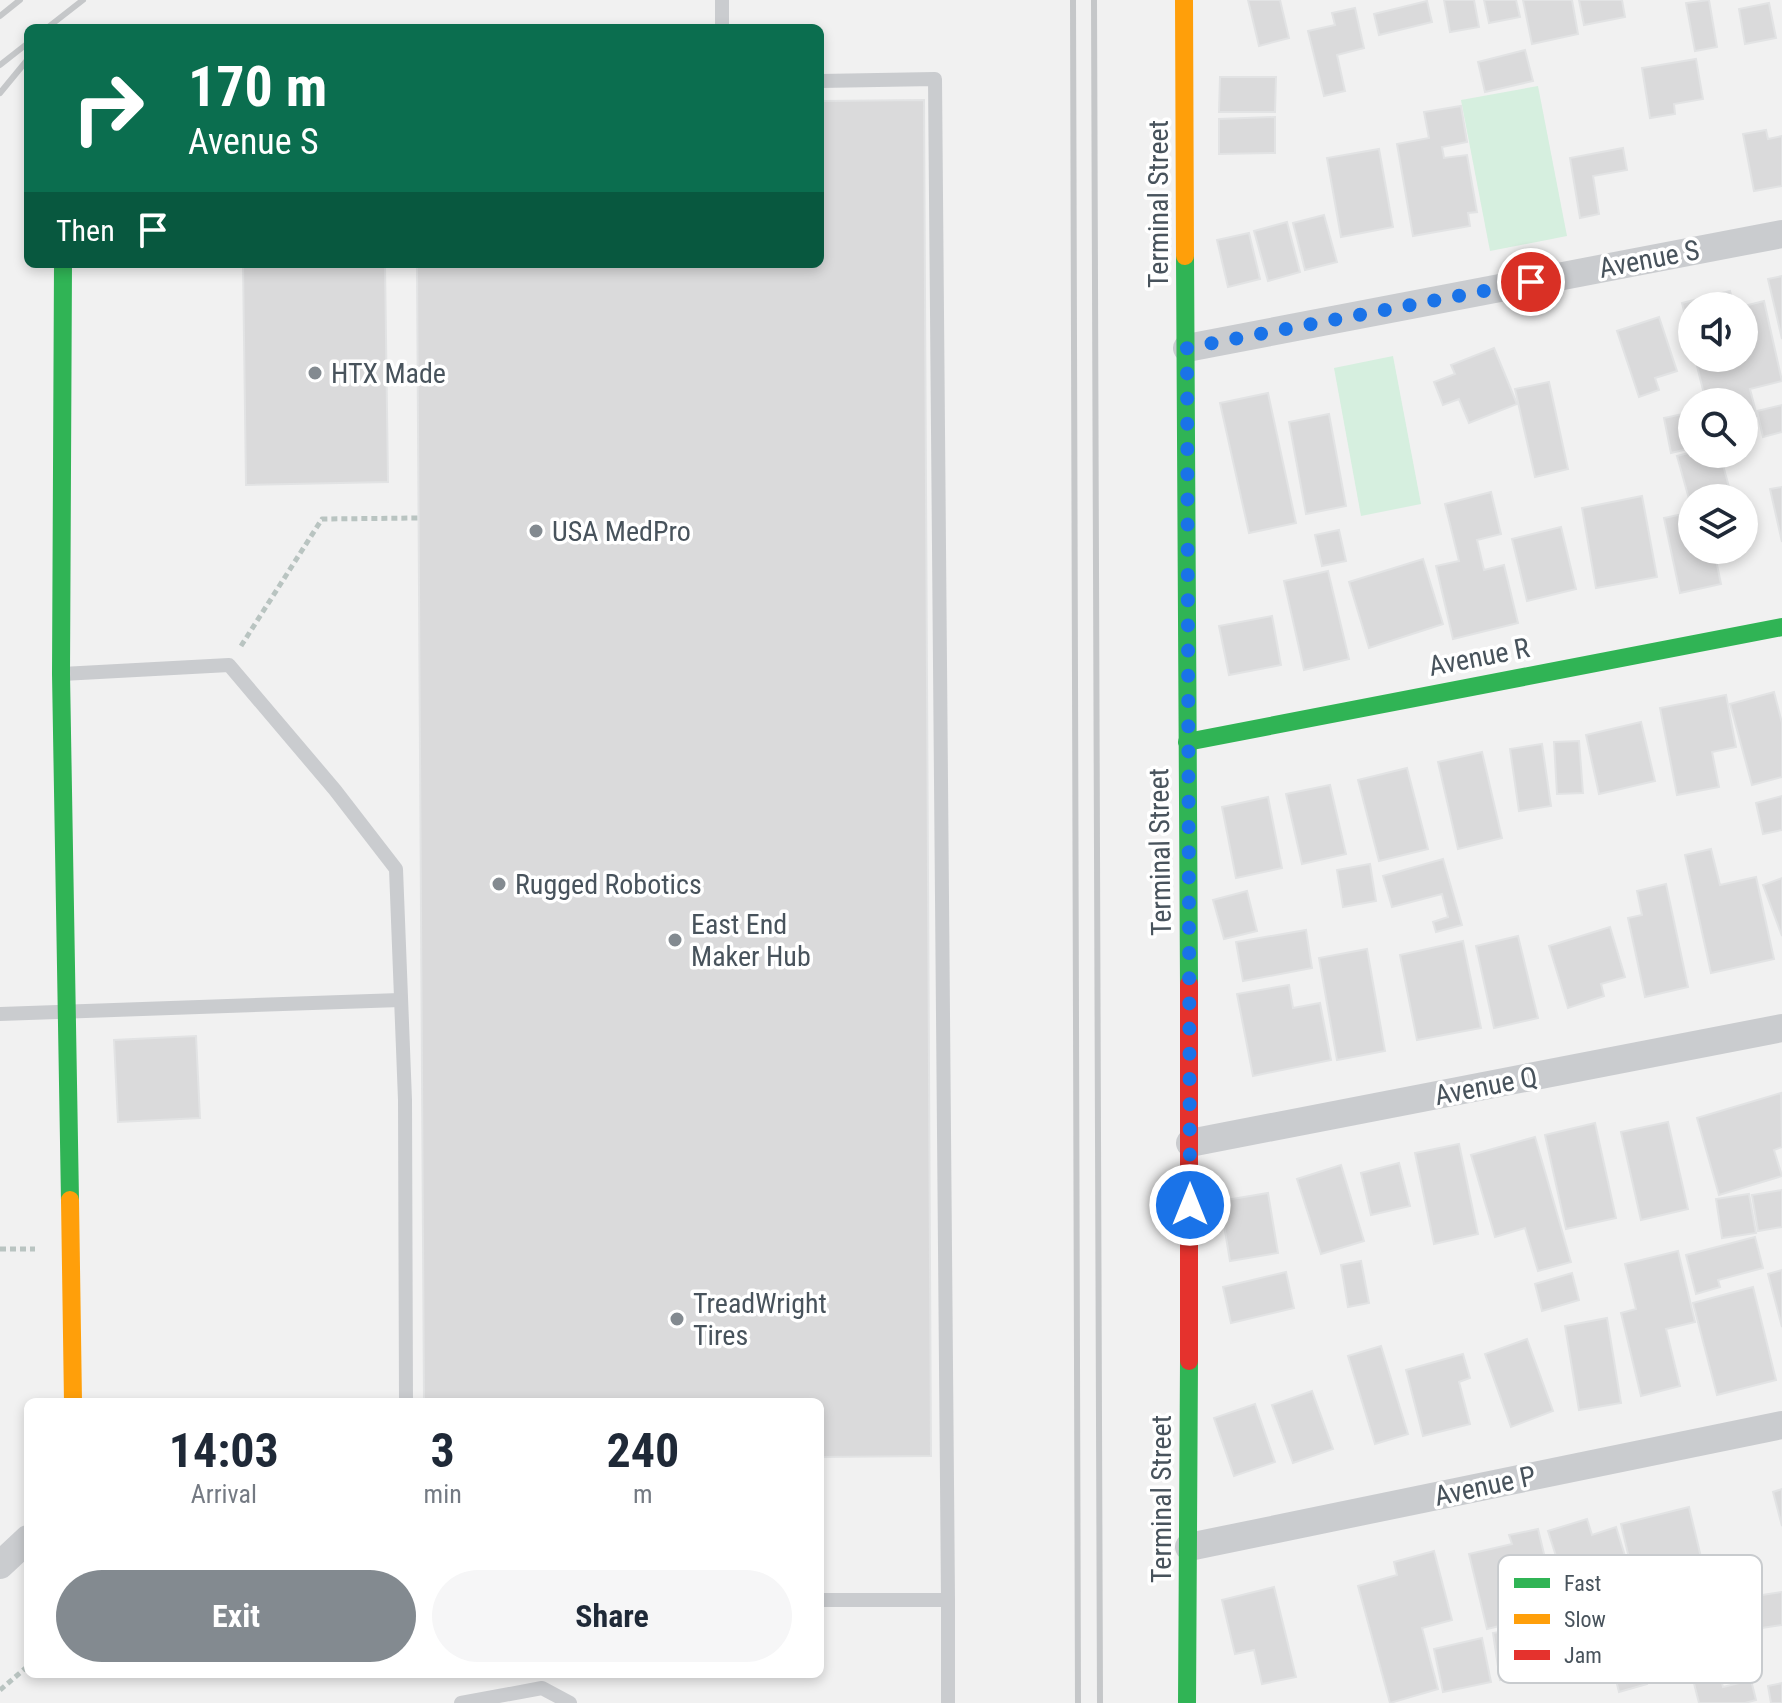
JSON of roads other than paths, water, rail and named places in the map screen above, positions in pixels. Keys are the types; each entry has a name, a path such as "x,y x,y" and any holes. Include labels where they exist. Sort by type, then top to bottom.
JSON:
{"street":[{"name":"Terminal Street","path":"1184,0 1190,1143 1187,1703"},
{"name":"Avenue S","path":"1187,348 1782,234"},
{"path":"63,268 61,674 73,1398"},
{"name":"Avenue R","path":"1187,742 1782,627"},
{"name":"Avenue Q","path":"1190,1143 1782,1028"},
{"name":"Avenue P","path":"1189,1547 1782,1425"},
{"path":"0,1565 24,1543"}],"lane":[{"path":"722,0 722,24"},
{"path":"824,81 935,79 948,1703"},
{"path":"61,674 229,665 335,790 396,869 405,1100 406,1398"},
{"path":"0,1014 400,1000"},
{"path":"824,1600 948,1600"},
{"path":"461,1703 542,1688 570,1703"}],"railway":[{"path":"0,16 20,0"},
{"path":"52,24 83,0"},
{"path":"1073,0 1078,1703"},
{"path":"1094,0 1100,1703"},
{"path":"0,65 24,46"},
{"path":"0,93 24,64"}],"place":[{"name":"HTX Made","path":"315,373"},
{"name":"USA MedPro","path":"536,531"},
{"name":"Rugged Robotics","path":"499,884"},
{"name":"East End Maker Hub","path":"675,940"},
{"name":"TreadWright Tires","path":"677,1319"}]}
